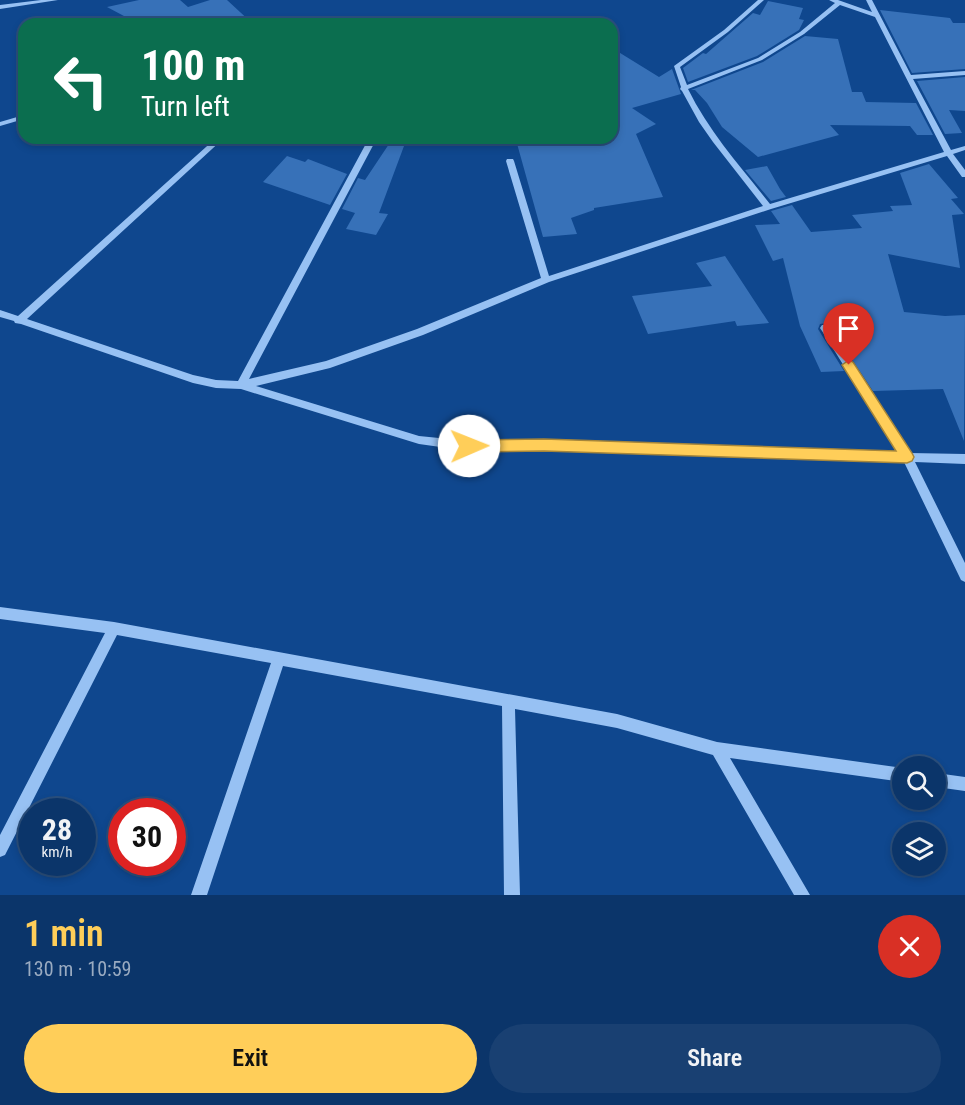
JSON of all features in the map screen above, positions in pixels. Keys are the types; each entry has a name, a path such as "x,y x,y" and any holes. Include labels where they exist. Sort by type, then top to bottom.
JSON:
{"street":[{"path":"0,7 55,0"},
{"path":"760,0 726,31 677,66 683,88 708,128 768,207"},
{"path":"831,0 877,16"},
{"path":"869,0 948,152 965,175"},
{"path":"683,88 760,59 802,33 839,3"},
{"path":"909,77 965,73"},
{"path":"0,124 18,119"},
{"path":"18,321 213,144"},
{"path":"241,385 370,144"},
{"path":"241,385 327,365 420,332 546,280 768,207 965,148"},
{"path":"510,161 546,280"},
{"path":"0,313 194,379 216,384 241,385 419,441 469,446 544,445 965,459"},
{"path":"825,328 907,457 965,576"},
{"path":"0,613 114,628 617,721 717,749 892,773"},
{"path":"0,850 114,628"},
{"path":"199,895 279,659"},
{"path":"508,701 512,895"},
{"path":"717,749 802,895"},
{"path":"946,781 965,784"}],"building":[{"path":"139,0 180,0 188,7 210,0 227,0 246,18 128,18 107,7"},
{"path":"768,1 803,8 799,19 804,20 799,30 757,56 688,82 683,68 703,53 706,54 753,13 760,15"},
{"path":"880,10 950,18 953,23 965,23 965,69 912,73"},
{"path":"805,36 838,39 852,92 862,92 866,102 916,103 933,135 917,135 910,126 830,125 839,135 758,157 722,127 707,103 695,90 691,90 763,62"},
{"path":"618,52 659,77 672,69 681,94 632,108 656,124 636,134 663,197 594,208 594,210 571,218 577,234 543,237 517,144 618,144"},
{"path":"965,77 965,111 949,110 962,133 945,134 917,81"},
{"path":"389,144 405,144 379,213 388,214 376,235 346,229 355,213 342,209 358,178 365,180"},
{"path":"287,156 305,162 308,159 347,174 330,205 263,182"},
{"path":"929,164 958,198 951,199 964,214 952,215 960,268 888,254 904,312 945,316 965,315 964,441 943,389 873,391 828,323 820,324 818,329 844,371 821,372 800,326 783,258 773,261 755,225 780,224 771,211 792,205 811,232 862,228 852,215 893,211 890,206 912,205 900,173"},
{"path":"767,166 786,197 771,201 745,170"},
{"path":"725,256 769,323 737,326 735,321 648,334 632,296 712,286 696,263"}],"route":[{"path":"469,446 544,445 907,457 849,365"}]}
